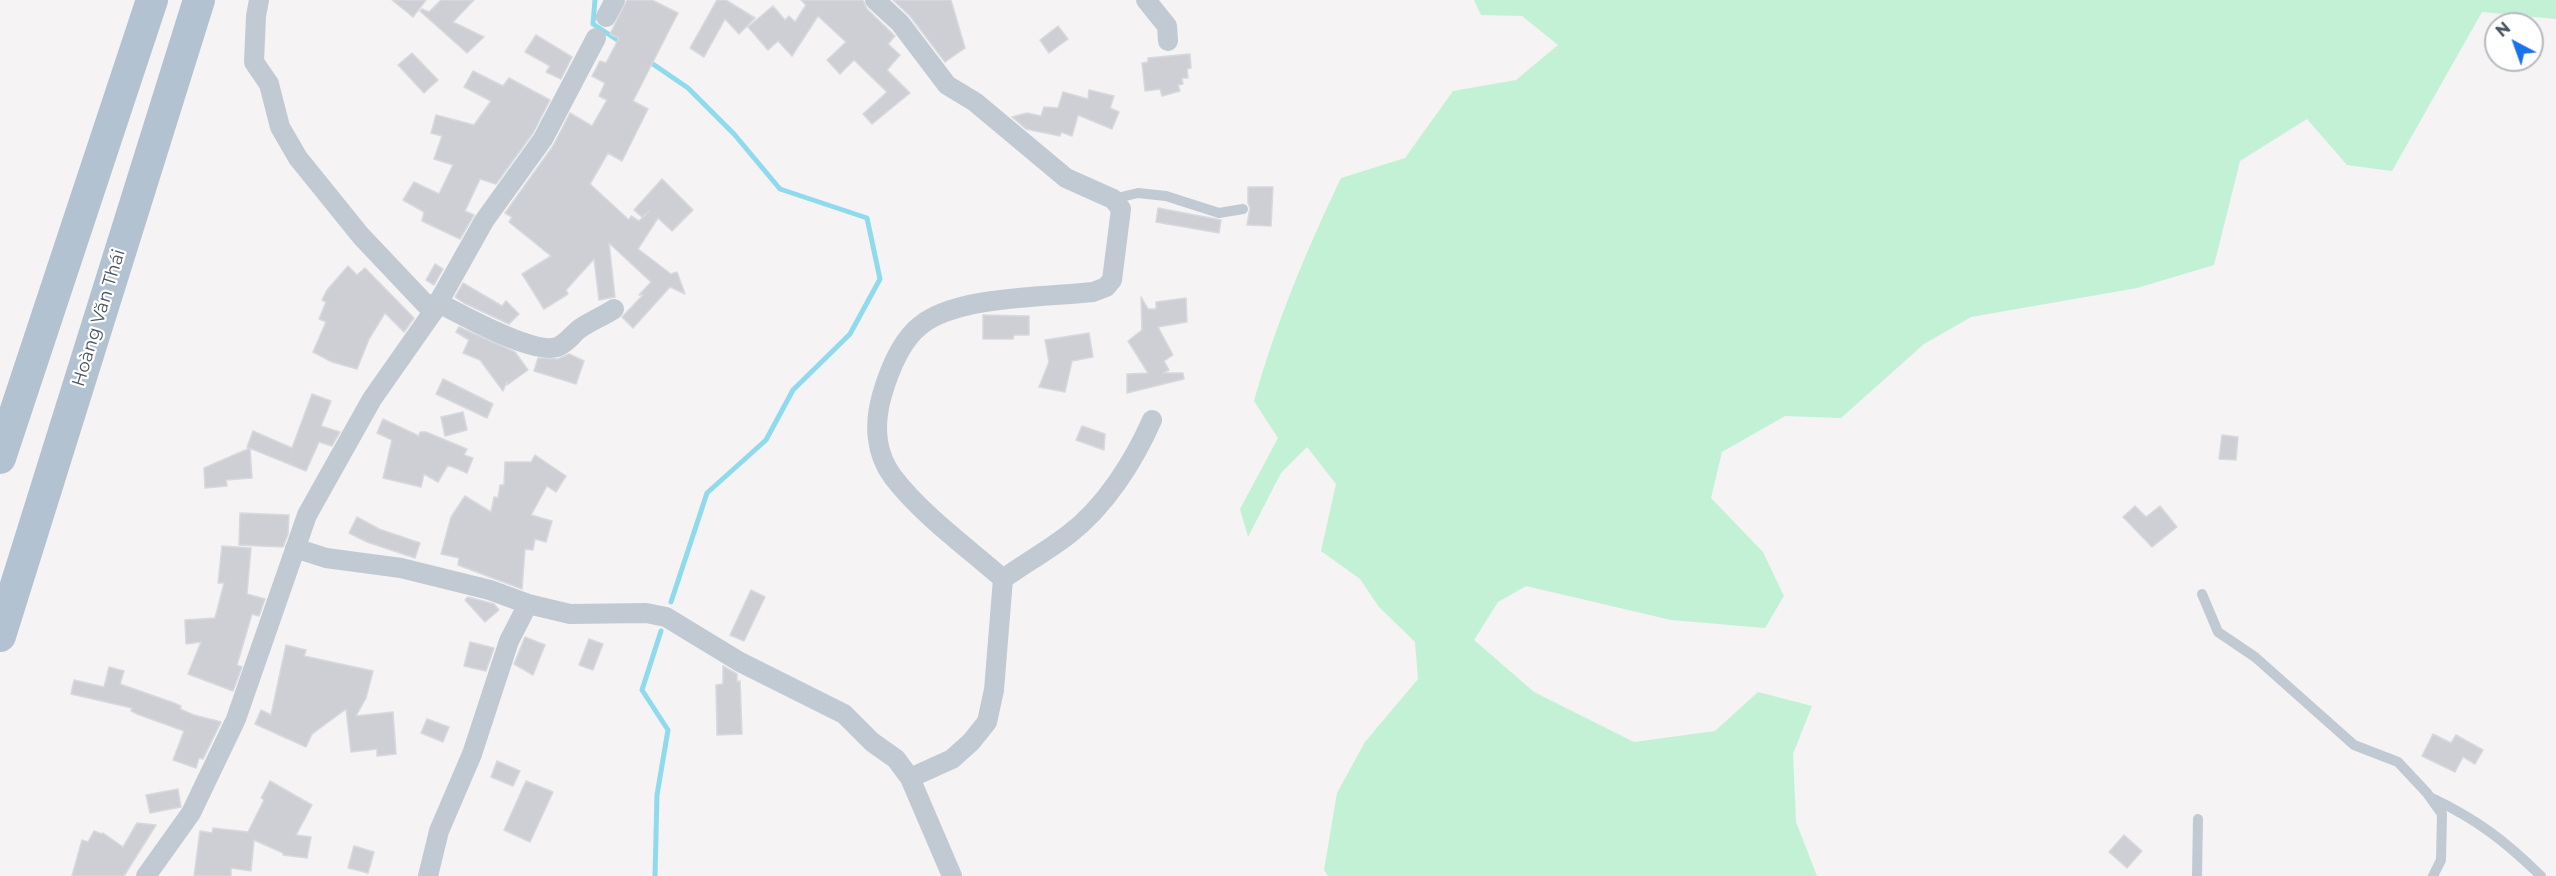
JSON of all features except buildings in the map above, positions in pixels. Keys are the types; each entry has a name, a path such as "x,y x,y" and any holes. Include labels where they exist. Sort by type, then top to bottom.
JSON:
{"main road":[{"path":"0,458 152,0"},
{"name":"Hoàng Văn Thái","path":"0,636 199,0"}],"street":[{"path":"259,0 254,62 268,84 280,127 298,158 338,209 435,307 512,338 542,347 555,348 569,340 580,328 593,323 614,309"},
{"path":"875,0 900,23 947,85 975,102 1066,178 1113,199 1121,209 1112,280 1106,288 1093,292 977,304 944,312 921,325 904,345 888,374 876,418 879,446 892,476 1003,579"},
{"path":"1146,0 1167,26 1168,41"},
{"path":"146,876 191,813 236,718 308,515 372,399 435,307 484,221 543,139 596,38"},
{"path":"1003,579 1069,534 1096,509 1140,447 1152,420"},
{"path":"295,548 326,558 402,568 490,590 528,604 570,614 646,613 666,616 740,662 844,714 872,742 896,759 910,778 952,876"},
{"path":"910,778 952,759 971,742 987,722 994,690 1003,579"},
{"path":"428,876 439,831 472,754 509,641 528,604"}],"lane":[{"path":"1113,199 1138,193 1166,196 1219,213 1243,209"},
{"path":"2202,594 2218,632 2255,657 2354,745 2398,762 2431,798 2442,814 2441,860 2433,876"},
{"path":"2431,798 2471,817 2516,852 2541,876"},
{"path":"2197,876 2198,819"}],"green space":[{"path":"1474,0 2556,0 2556,19 2544,18 2544,12 2482,12 2392,171 2347,165 2307,119 2240,161 2214,265 2137,288 1971,317 1924,344 1841,418 1785,416 1722,452 1711,498 1763,552 1784,596 1765,628 1671,620 1526,586 1498,602 1474,640 1534,692 1634,742 1715,731 1758,692 1812,706 1793,754 1796,822 1817,876 1328,876 1324,870 1337,793 1365,742 1418,679 1415,642 1379,607 1360,579 1321,551 1336,484 1307,447 1281,473 1248,537 1240,509 1278,438 1254,401 1272,343 1293,288 1341,178 1405,158 1453,91 1516,80 1558,45 1522,16 1481,15"}],"waterway":[{"path":"595,0 593,24 622,43"},
{"path":"647,60 688,88 734,134 780,189 867,218 880,279 850,334 793,390 766,440 707,493 671,602"},
{"path":"655,876 657,795 668,730 642,690 661,631"}]}
